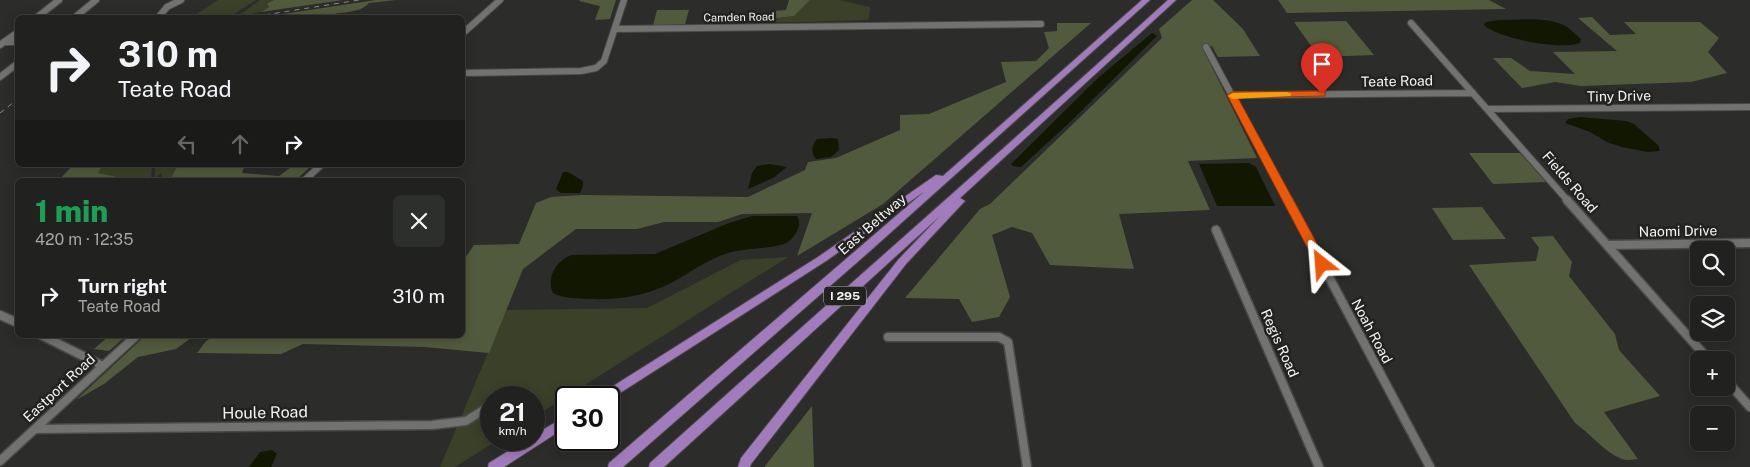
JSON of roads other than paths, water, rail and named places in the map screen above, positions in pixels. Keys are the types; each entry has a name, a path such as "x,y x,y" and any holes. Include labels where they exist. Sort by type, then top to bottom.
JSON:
{"highway":[{"name":"East Beltway","path":"614,467 983,146 1146,0"},
{"name":"I 295","path":"655,467 766,365 1035,126 1172,0"},
{"path":"743,465 902,262 1035,126"},
{"path":"620,387 822,259 983,146"},
{"path":"494,467 555,428"}],"street":[{"path":"40,15 59,0"},
{"path":"78,15 96,0"},
{"path":"160,15 167,7 181,0"},
{"path":"465,31 500,0"},
{"path":"465,72 581,71 596,68 604,61 624,0"},
{"name":"Fields Road","path":"1411,23 1701,351"},
{"name":"Camden Road","path":"615,29 1041,24"},
{"path":"2,44 15,34"},
{"path":"2,44 15,42"},
{"name":"Noah Road","path":"1206,47 1430,467"},
{"path":"0,77 15,65"},
{"name":"Teate Road","path":"1232,95 1473,93"},
{"name":"Tiny Drive","path":"1488,109 1750,107"},
{"path":"307,178 319,167"},
{"name":"Regis Road","path":"1216,230 1319,467"},
{"name":"Naomi Drive","path":"1607,245 1750,243"},
{"path":"0,314 15,322"},
{"path":"888,337 1003,338 1010,345 1027,467"},
{"path":"47,338 104,366"},
{"name":"Eastport Road","path":"0,461 134,338"},
{"path":"1735,390 1750,406"},
{"name":"Houle Road","path":"35,429 449,424 466,421 480,412"}],"railway":[{"path":"264,15 359,0"},
{"path":"0,113 15,101"}]}
